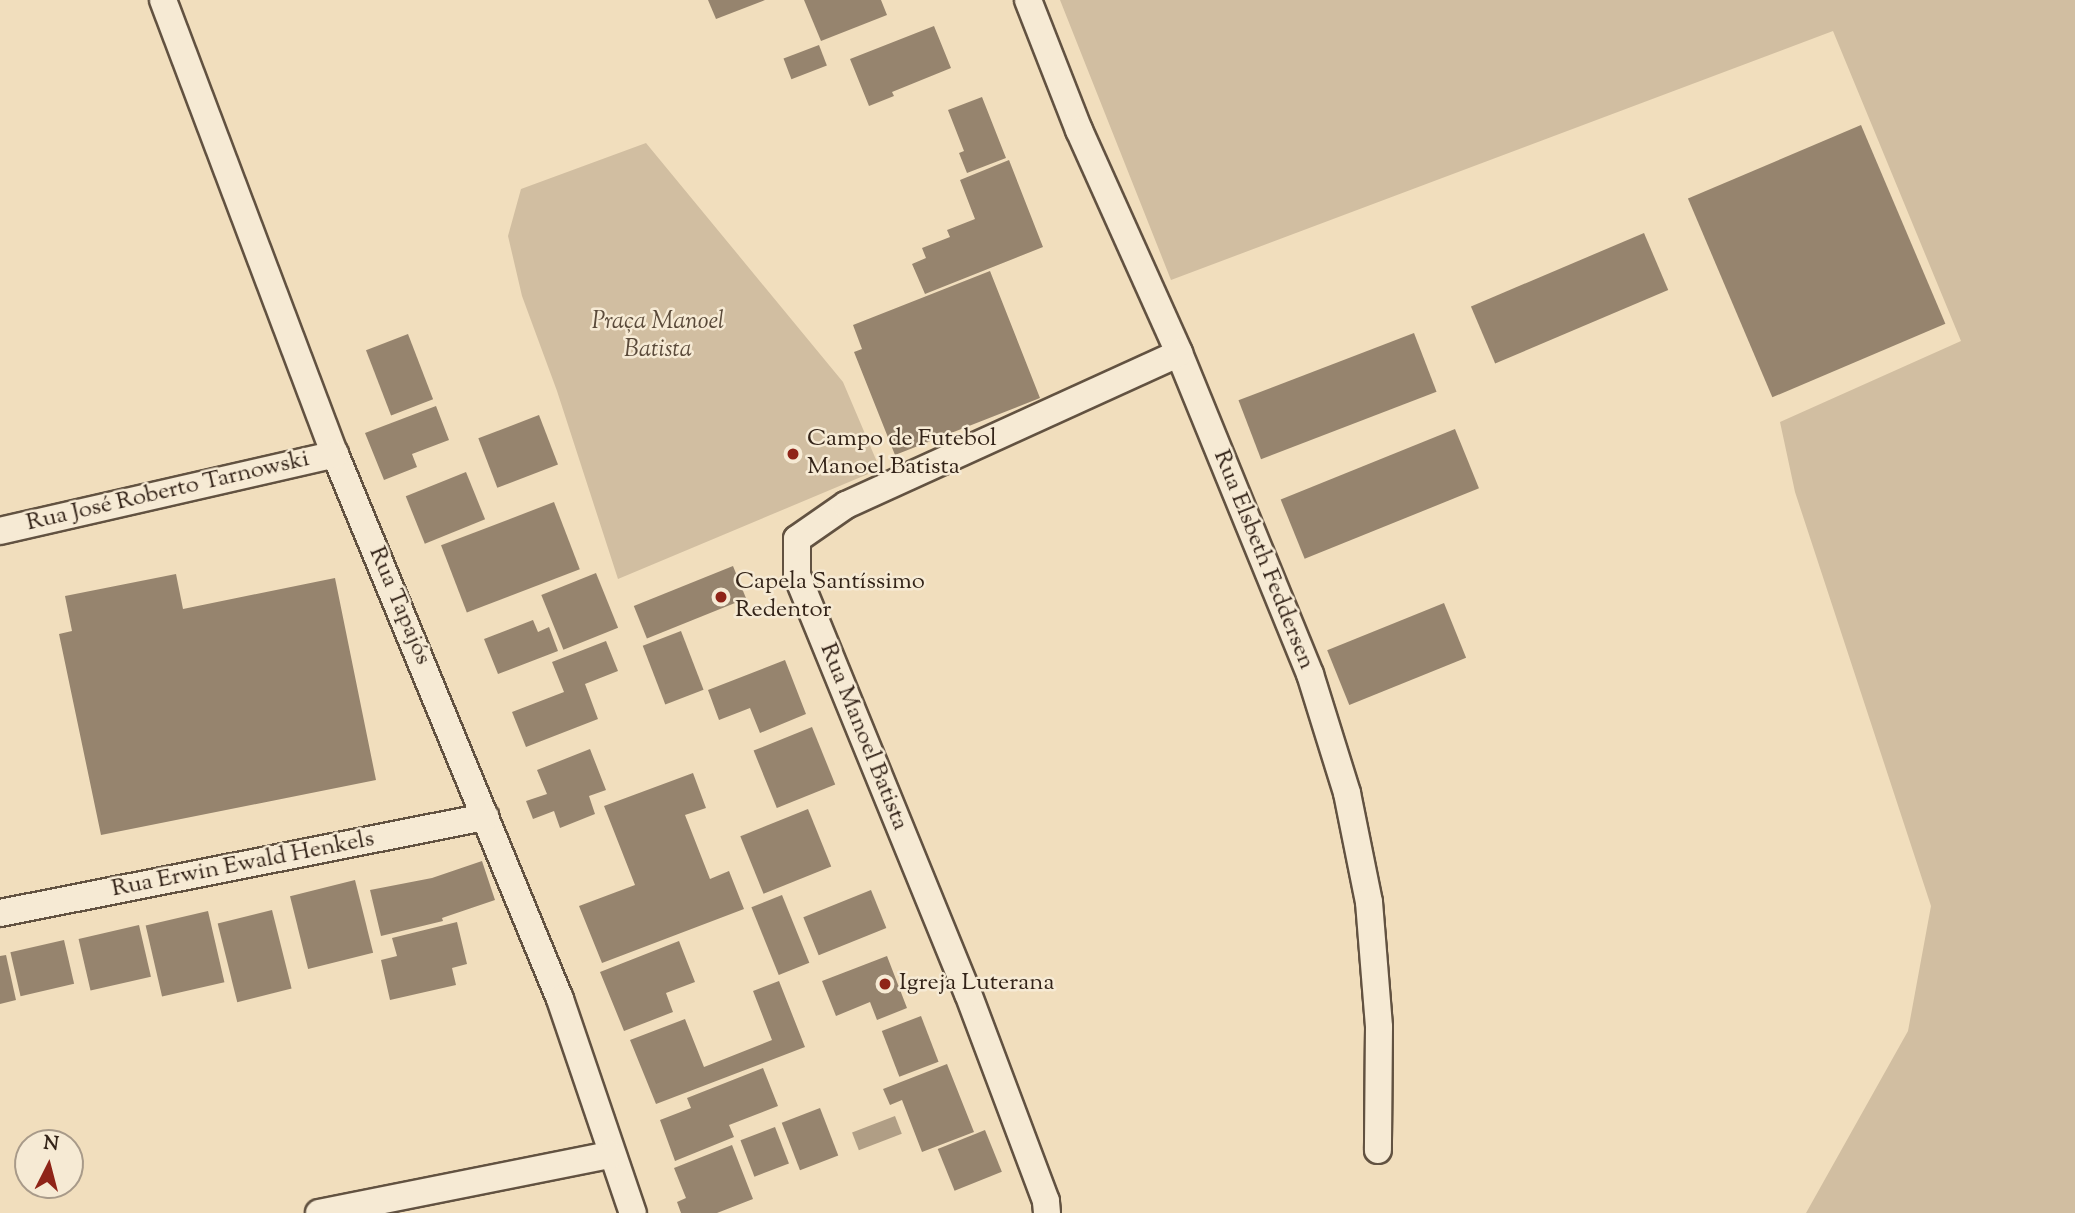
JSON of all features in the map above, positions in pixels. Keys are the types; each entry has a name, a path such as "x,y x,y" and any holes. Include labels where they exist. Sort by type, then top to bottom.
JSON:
{"street":[{"name":"Rua Tapajós","path":"163,0 335,454 560,999 610,1155 632,1213"},
{"name":"Rua Elsbeth Feddersen","path":"1028,0 1079,130 1179,353 1310,674 1347,793 1368,902 1379,1027 1378,1150"},
{"name":"Rua Manoel Batista","path":"1047,1213 1045,1200 968,994 797,576 797,539 846,505 1179,353"},
{"name":"Rua José Roberto Tarnowski","path":"0,531 335,454"},
{"name":"Rua Erwin Ewald Henkels","path":"0,913 486,817"},
{"path":"319,1213 610,1155"}],"green space":[{"path":"1060,0 2075,0 2075,1213 1806,1213 1908,1031 1931,906 1795,492 1780,422 1961,341 1833,31 1171,280"},
{"name":"Praça Manoel Batista","path":"646,143 843,382 880,469 618,579 557,391 522,296 508,236 521,189"}],"shaded area":[{"path":"895,1116 902,1134 859,1150 852,1132"}],"building":[{"path":"708,0 765,0 716,19"},
{"path":"804,0 881,0 887,15 821,41"},
{"path":"934,26 951,68 892,92 894,96 869,106 850,59"},
{"path":"819,45 827,66 791,79 784,59"},
{"path":"982,97 1006,158 967,173 959,153 964,151 948,110"},
{"path":"1861,125 1945,324 1772,397 1688,198"},
{"path":"1009,160 1043,247 925,294 912,264 926,258 922,248 950,237 947,230 975,219 960,180"},
{"path":"1644,233 1668,290 1495,364 1471,306"},
{"path":"990,271 1040,398 895,455 854,352 862,349 853,325"},
{"path":"1414,333 1437,392 1261,459 1238,400"},
{"path":"408,334 433,399 391,415 366,350"},
{"path":"436,406 449,440 412,454 417,467 384,480 365,433"},
{"path":"539,415 558,464 497,488 478,438"},
{"path":"1455,429 1479,488 1305,559 1281,499"},
{"path":"466,472 485,519 425,544 406,496"},
{"path":"554,502 580,569 467,613 441,545"},
{"path":"733,566 746,598 647,639 634,606"},
{"path":"596,573 618,628 563,650 541,595"},
{"path":"176,574 183,609 335,578 376,780 101,835 59,634 72,631 65,596"},
{"path":"1444,603 1466,658 1349,705 1327,650"},
{"path":"533,620 538,632 549,627 558,651 498,674 484,639"},
{"path":"681,631 704,690 665,705 643,646"},
{"path":"606,641 618,671 585,684 598,719 526,747 512,712 564,692 552,662"},
{"path":"785,660 806,714 760,733 750,708 719,720 708,690"},
{"path":"812,727 835,784 777,808 754,751"},
{"path":"590,749 606,790 589,796 595,814 560,828 554,811 533,819 526,801 547,794 537,770"},
{"path":"693,773 706,808 685,815 710,879 729,871 744,909 602,963 579,906 635,885 604,806"},
{"path":"808,809 831,866 764,894 740,836"},
{"path":"482,861 495,900 442,918 443,921 381,936 370,890 432,878"},
{"path":"355,880 373,953 308,969 290,896"},
{"path":"871,890 886,928 819,955 803,917"},
{"path":"782,895 809,963 779,975 751,907"},
{"path":"272,910 292,989 237,1002 218,924"},
{"path":"208,911 224,982 162,997 146,925"},
{"path":"457,922 467,964 452,968 456,985 390,1000 381,960 397,956 392,938"},
{"path":"139,925 151,977 91,991 79,939"},
{"path":"64,940 74,984 21,996 10,952"},
{"path":"679,941 695,982 666,993 673,1012 624,1031 600,972"},
{"path":"6,955 16,1000 0,1004 0,956"},
{"path":"887,956 907,1008 877,1020 870,1002 836,1016 822,981"},
{"path":"779,981 805,1047 656,1104 630,1040 685,1019 704,1067 772,1040 753,991"},
{"path":"921,1016 939,1062 899,1077 882,1031"},
{"path":"947,1064 974,1132 922,1152 902,1100 890,1105 883,1089"},
{"path":"763,1068 778,1106 729,1125 734,1137 675,1161 660,1120 691,1108 687,1098"},
{"path":"820,1108 838,1156 800,1170 782,1123"},
{"path":"775,1127 789,1163 754,1177 740,1140"},
{"path":"985,1130 1002,1172 955,1191 938,1149"},
{"path":"732,1145 753,1199 717,1213 681,1213 677,1202 686,1198 674,1168"}],"place":[{"name":"Campo de Futebol Manoel Batista","path":"793,454"},
{"name":"Capela Santíssimo Redentor","path":"721,597"},
{"name":"Igreja Luterana","path":"885,984"}]}
